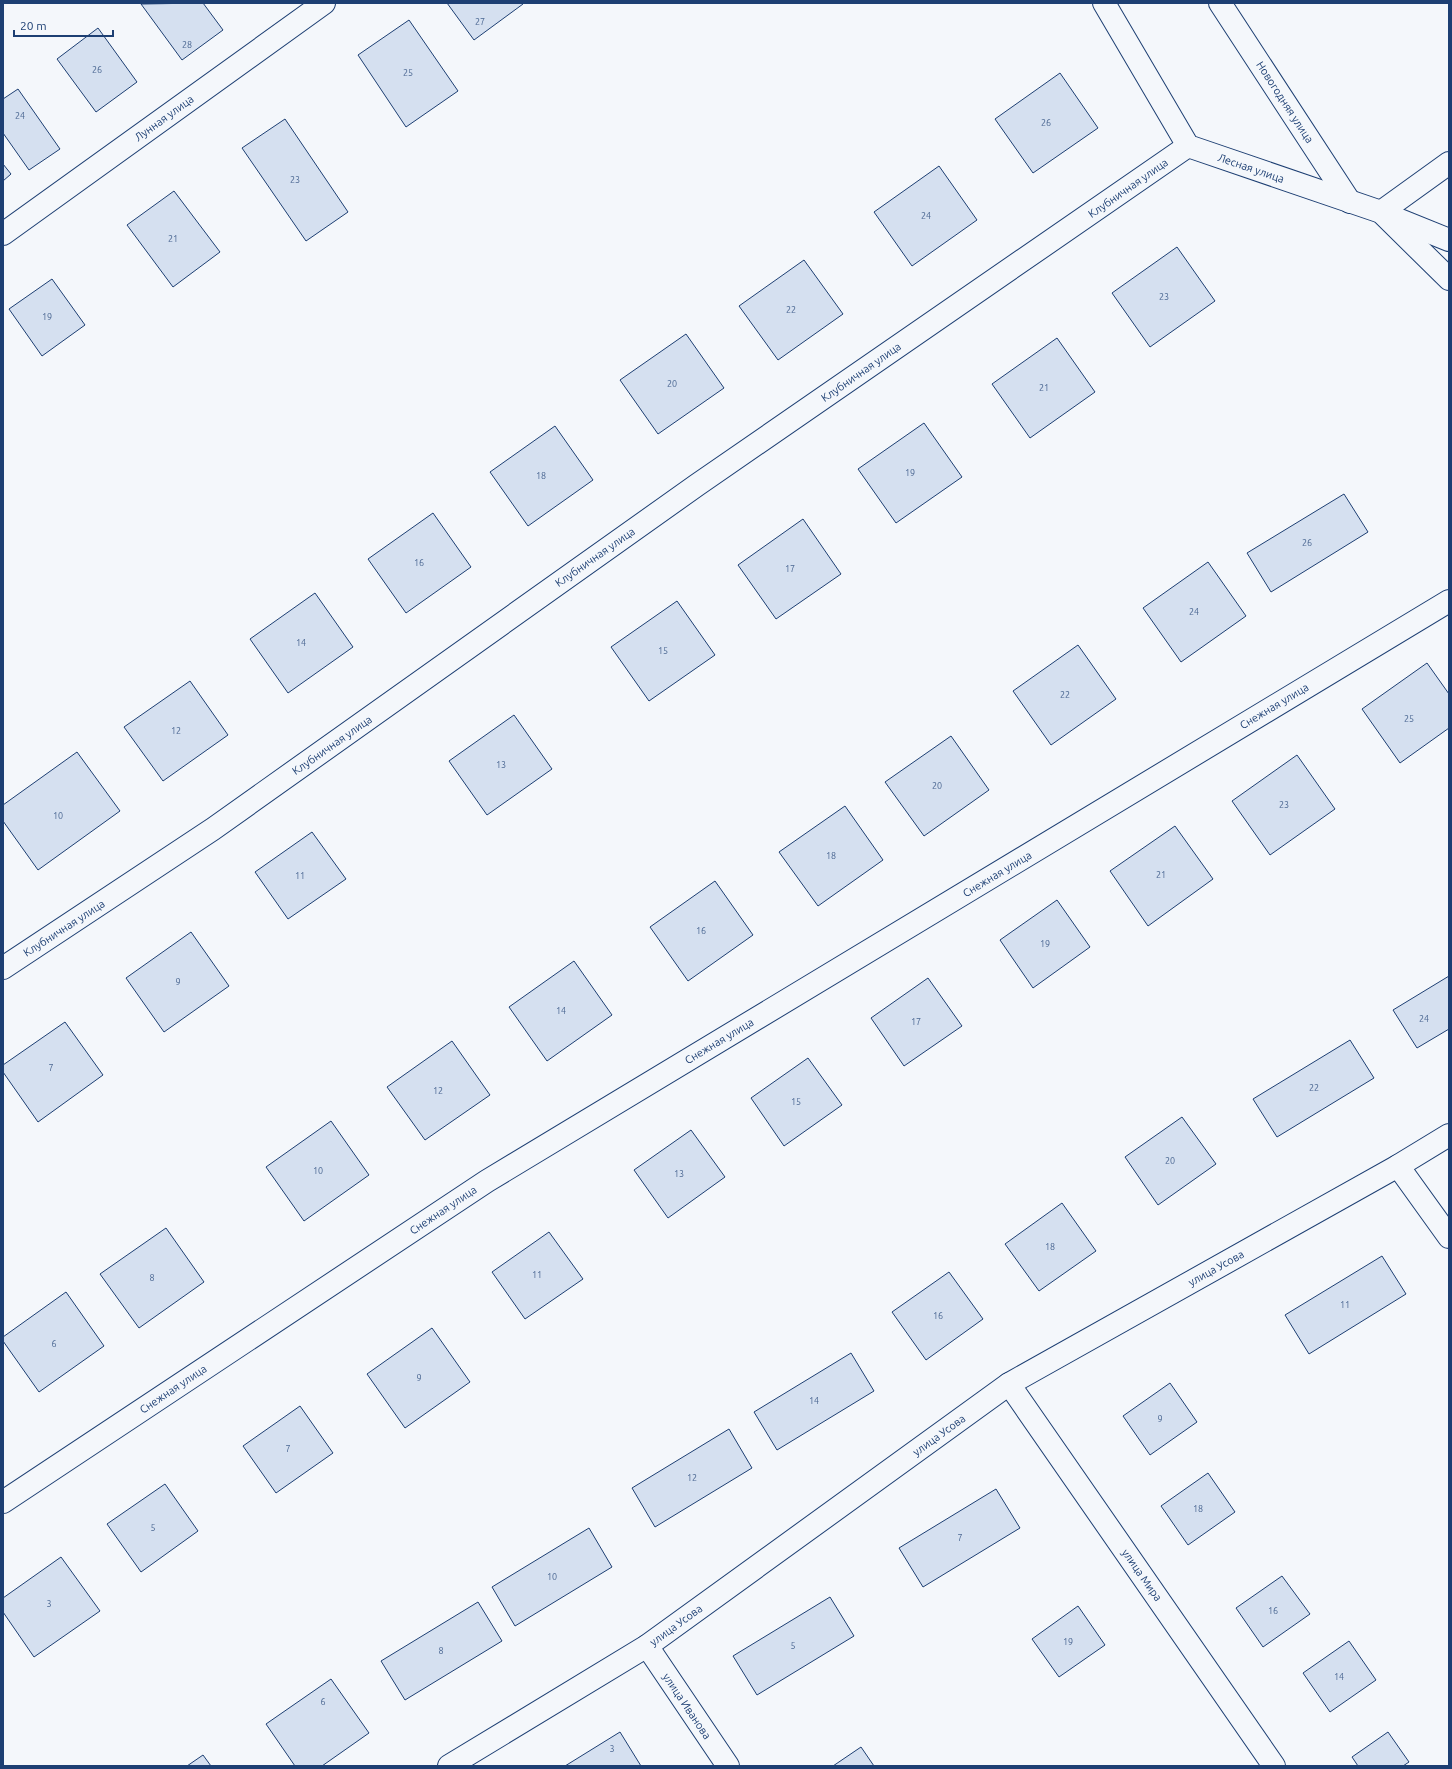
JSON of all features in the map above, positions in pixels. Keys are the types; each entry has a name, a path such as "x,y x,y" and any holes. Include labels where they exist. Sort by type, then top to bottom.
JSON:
{"street":[{"name":"Лунная улица","path":"3,234 324,3"},
{"path":"1104,3 1188,146"},
{"name":"Новогодняя улица","path":"1220,3 1350,202"},
{"name":"Лесная улица","path":"1188,146 1381,212 1449,279"},
{"name":"Клубничная улица","path":"3,968 213,829 697,485 1188,146"},
{"path":"1381,212 1449,163"},
{"path":"1381,212 1449,240"},
{"name":"Снежная улица","path":"3,1502 487,1181 1449,601"},
{"name":"улица Усова","path":"449,1766 647,1646 1009,1384 1398,1166 1449,1135"},
{"path":"1398,1166 1449,1237"},
{"name":"улица Мира","path":"1009,1384 1274,1766"},
{"name":"улица Иванова","path":"647,1646 728,1766"}],"building":[{"path":"203,3 223,30 182,60 141,4"},
{"path":"447,3 522,3 523,4 474,40"},
{"path":"409,20 458,91 406,127 358,55"},
{"path":"98,28 137,82 96,112 57,59"},
{"path":"1060,73 1098,128 1033,173 995,119"},
{"path":"18,89 60,149 29,170 3,133 3,99"},
{"path":"285,119 348,212 306,241 242,148"},
{"path":"3,164 11,174 3,181"},
{"path":"939,166 977,220 912,266 874,212"},
{"path":"174,191 220,252 173,287 127,225"},
{"path":"1177,247 1215,301 1150,347 1112,293"},
{"path":"804,260 843,314 778,360 739,306"},
{"path":"52,279 85,325 42,356 9,309"},
{"path":"686,334 724,388 658,434 620,380"},
{"path":"1057,338 1095,392 1030,438 992,384"},
{"path":"924,423 962,477 896,523 858,469"},
{"path":"555,426 593,480 528,526 490,472"},
{"path":"1344,494 1368,532 1271,592 1247,553"},
{"path":"433,513 471,567 406,613 368,559"},
{"path":"803,519 841,574 776,619 738,565"},
{"path":"1208,562 1246,616 1181,662 1143,608"},
{"path":"315,593 353,647 288,693 250,639"},
{"path":"677,601 715,655 649,701 611,647"},
{"path":"1078,645 1116,699 1051,745 1013,691"},
{"path":"1427,663 1449,694 1449,728 1400,763 1362,709"},
{"path":"190,681 228,735 163,781 124,727"},
{"path":"514,715 552,769 487,815 449,761"},
{"path":"951,736 989,790 924,836 885,782"},
{"path":"77,752 120,811 38,870 3,821 3,805"},
{"path":"1297,755 1335,809 1270,855 1232,801"},
{"path":"845,806 883,860 818,906 779,852"},
{"path":"1175,826 1213,879 1148,926 1110,871"},
{"path":"312,832 346,879 288,919 255,872"},
{"path":"715,881 753,935 688,981 650,927"},
{"path":"1057,900 1090,947 1033,988 1000,940"},
{"path":"191,932 229,986 164,1032 126,978"},
{"path":"574,961 612,1015 547,1061 509,1007"},
{"path":"1449,976 1449,1029 1417,1048 1393,1010"},
{"path":"928,978 962,1026 904,1066 871,1018"},
{"path":"65,1022 103,1075 38,1122 3,1072 3,1065"},
{"path":"1350,1040 1374,1078 1277,1137 1253,1099"},
{"path":"452,1041 490,1095 425,1140 387,1087"},
{"path":"808,1058 842,1105 784,1146 751,1098"},
{"path":"1182,1117 1216,1164 1158,1205 1125,1157"},
{"path":"331,1121 369,1175 304,1221 266,1167"},
{"path":"691,1130 725,1177 668,1218 634,1170"},
{"path":"1062,1203 1096,1251 1039,1291 1005,1244"},
{"path":"166,1228 204,1282 139,1328 100,1274"},
{"path":"549,1232 583,1279 525,1319 492,1272"},
{"path":"1382,1256 1406,1294 1309,1354 1285,1315"},
{"path":"949,1272 983,1319 926,1360 892,1312"},
{"path":"66,1292 104,1346 39,1392 3,1341 3,1337"},
{"path":"432,1328 470,1382 405,1428 367,1374"},
{"path":"851,1353 874,1391 777,1450 754,1412"},
{"path":"1170,1383 1197,1422 1150,1455 1123,1416"},
{"path":"300,1406 333,1453 276,1493 243,1446"},
{"path":"729,1429 752,1468 655,1527 632,1488"},
{"path":"1208,1473 1235,1512 1188,1545 1161,1506"},
{"path":"165,1484 198,1531 141,1572 107,1524"},
{"path":"996,1489 1020,1528 923,1587 899,1548"},
{"path":"589,1528 612,1567 515,1626 492,1587"},
{"path":"61,1557 100,1611 34,1657 3,1612 3,1598"},
{"path":"1282,1576 1310,1614 1263,1647 1236,1608"},
{"path":"830,1597 854,1636 757,1695 733,1656"},
{"path":"478,1602 502,1641 405,1700 381,1661"},
{"path":"1078,1606 1105,1645 1059,1677 1032,1639"},
{"path":"1349,1641 1376,1680 1330,1712 1303,1673"},
{"path":"331,1679 369,1733 322,1766 295,1766 266,1724"},
{"path":"620,1732 641,1766 565,1766"},
{"path":"1388,1732 1409,1762 1403,1766 1358,1766 1352,1757"},
{"path":"861,1747 874,1766 833,1766"},
{"path":"203,1755 211,1766 187,1766"}]}
